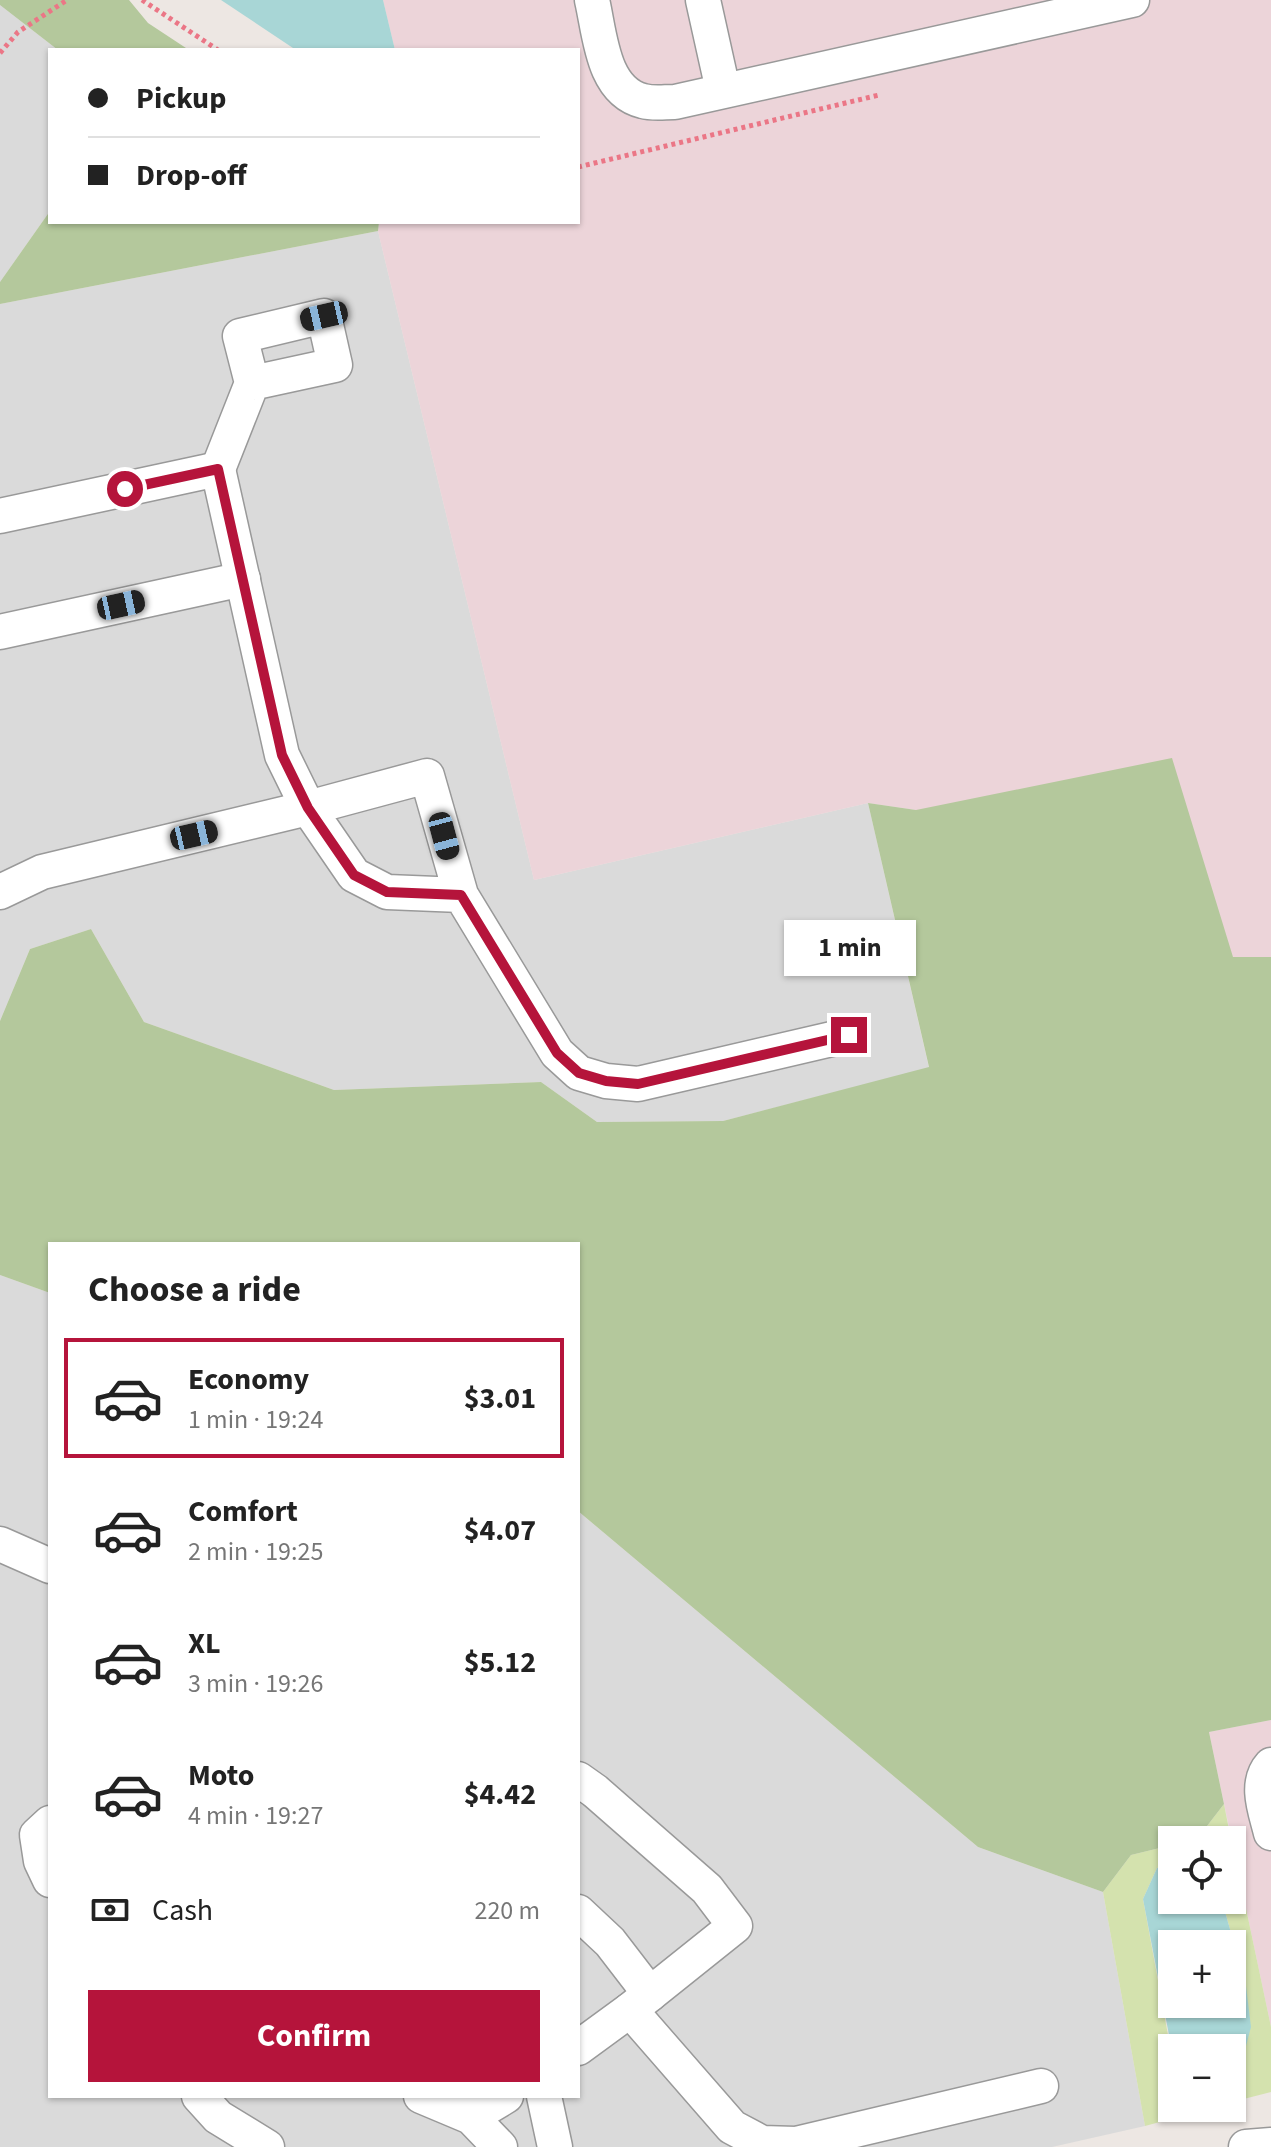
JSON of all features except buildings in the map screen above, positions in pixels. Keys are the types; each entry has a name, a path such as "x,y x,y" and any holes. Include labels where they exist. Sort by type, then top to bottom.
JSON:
{"street":[{"path":"592,0 606,62 616,82 626,94 655,103 675,102 1050,9 1132,0"},
{"path":"703,0 723,90"},
{"path":"252,383 218,469 282,755 308,808 354,875 387,892 461,895"},
{"path":"0,516 218,469"},
{"path":"0,632 243,579"},
{"path":"0,892 42,872 427,776 461,895 557,1053 579,1073 606,1081 638,1084 849,1035"},
{"path":"0,1544 48,1565"},
{"path":"1271,1765 1262,1790 1267,1799 1271,1833"},
{"path":"580,1780 707,1889 735,1926 580,2047"},
{"path":"48,1825 37,1835 41,1861 48,1876"},
{"path":"580,1914 610,1942 640,2002 732,2127 762,2143 796,2144 1041,2086"},
{"path":"201,2098 218,2117 267,2147"},
{"path":"426,2098 471,2117 500,2147"},
{"path":"471,2117 503,2098"},
{"path":"544,2098 555,2147"},
{"path":"1246,2147 1271,2145"}],"path":[{"path":"0,53 18,32 67,0"},
{"path":"142,0 215,48"}],"shaded area":[{"path":"383,0 1271,0 1271,957 1233,957 916,810 868,803 534,880 378,231 379,224 580,224 580,48 395,48"},
{"path":"0,5 55,48 48,48 48,214 0,282"},
{"path":"378,231 534,880 868,803 929,1068 723,1121 597,1122 541,1082 334,1090 144,1022 91,929 30,949 0,1021 0,304"},
{"path":"0,1275 48,1292 48,2098 580,2098 580,1513 978,1847 1103,1892 1145,2126 1052,2147 0,2147"},
{"path":"1271,1720 1271,2027 1246,1908 1246,1826 1229,1826 1209,1732"}],"green space":[{"path":"0,0 129,0 148,23 186,48 55,48 0,5"},
{"path":"48,214 48,224 379,224 378,231 0,304 0,282"},
{"path":"1172,758 1233,957 1271,957 1271,1720 1209,1732 1224,1804 1207,1826 1158,1826 1158,1848 1131,1855 1103,1892 978,1847 580,1513 580,1242 48,1242 48,1292 0,1275 0,1021 30,949 91,929 144,1022 334,1090 541,1082 597,1122 723,1121 929,1067 868,803 916,810"},
{"path":"1224,1804 1228,1826 1207,1826"},
{"path":"1158,1848 1158,1868 1143,1899 1158,1981 1158,2018 1165,2018 1168,2034 1158,2034 1160,2122 1145,2126 1103,1892 1131,1855"},
{"path":"1246,1908 1271,2027 1271,2092 1246,2098 1246,1930 1230,1930 1226,1914 1246,1914"}],"water":[{"path":"221,0 383,0 395,48 293,48"},
{"path":"1158,1868 1158,1914 1226,1914 1230,1930 1158,1930 1158,1977 1143,1899"},
{"path":"1246,1986 1251,2027 1246,2046 1246,2034 1169,2034 1166,2018 1246,2018"}],"route":[{"path":"125,489 218,469 282,755 308,808 354,875 387,892 461,895 557,1053 579,1073 606,1081 638,1084 849,1035"}]}
